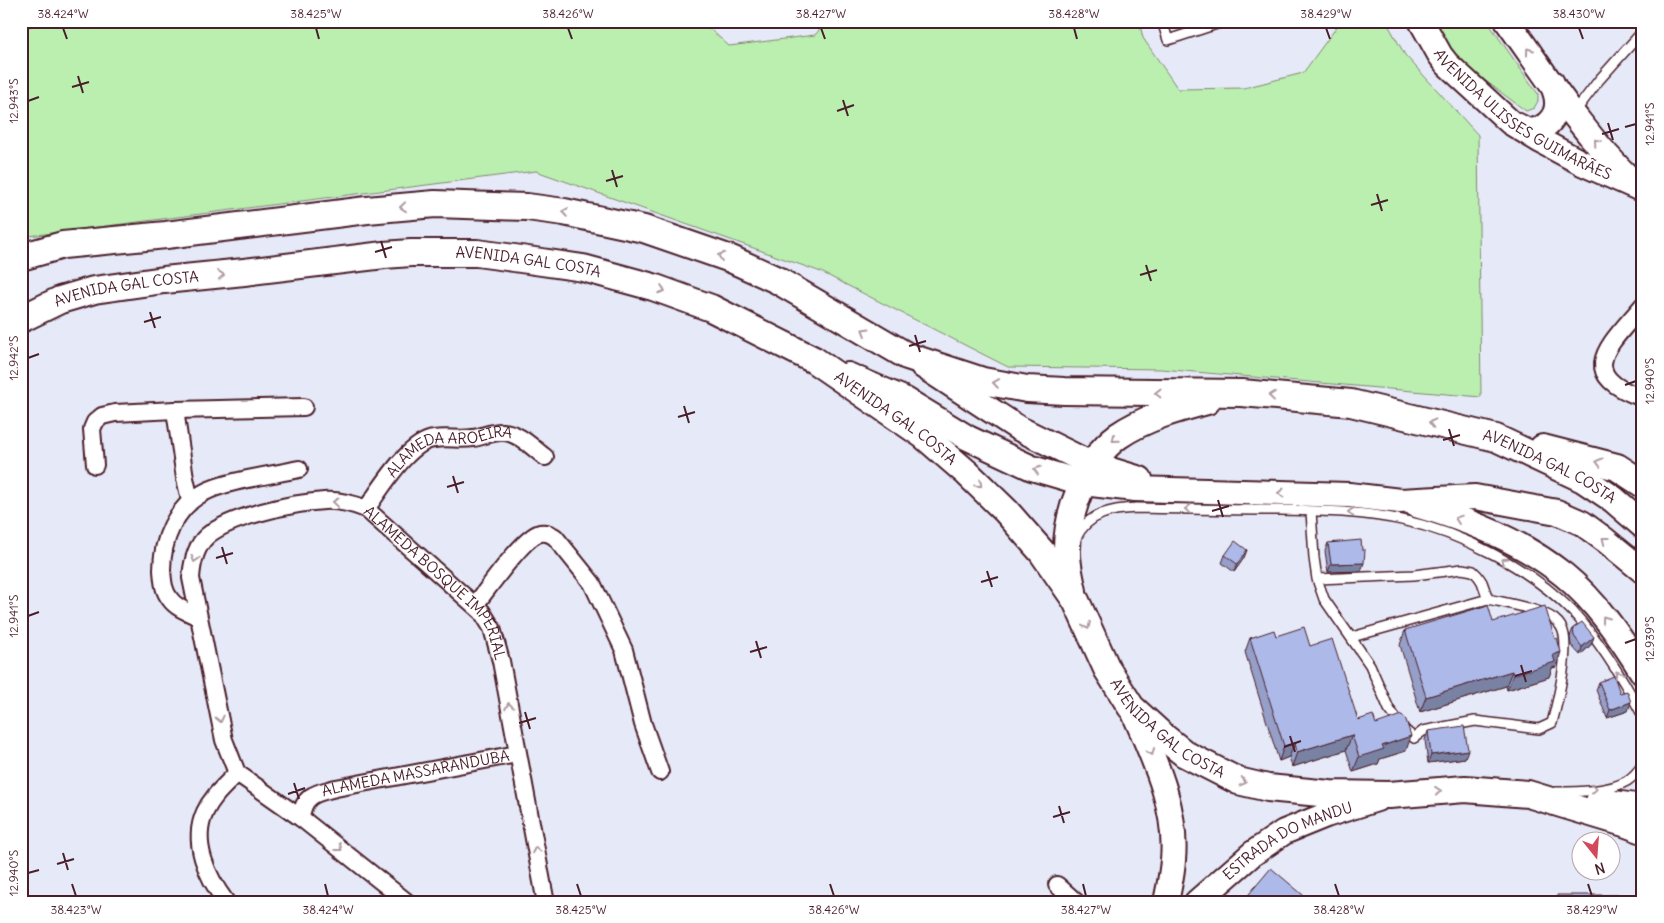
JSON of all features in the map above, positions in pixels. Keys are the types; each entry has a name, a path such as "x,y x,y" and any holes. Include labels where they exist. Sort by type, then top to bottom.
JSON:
{"main road":[{"name":"AVENIDA ULISSES GUIMARÃES","path":"1421,21 1447,64 1510,122 1541,142 1582,163 1643,190"},
{"name":"AVENIDA ULISSES GUIMARÃES","path":"1507,21 1573,113 1619,168 1643,190"},
{"path":"1510,122 1527,130 1536,130 1552,120 1557,102 1551,81"},
{"name":"AVENIDA GAL COSTA","path":"21,256 63,245 435,204 527,207 590,217 644,230 731,259 777,280 907,356 983,381 1027,388 1064,391 1242,392 1351,403 1496,438 1583,480 1613,499 1643,525"},
{"name":"AVENIDA GAL COSTA","path":"21,319 60,300 94,290 146,282 384,255 477,253 583,268 653,287 711,308 814,360 923,435 967,473 1006,511 1042,552 1076,601 1108,669 1131,707 1185,754 1238,781 1268,788 1330,794 1390,795 1465,789 1528,794 1624,822 1643,830"},
{"path":"907,356 1087,474"},
{"path":"814,360 904,399 968,438 1032,468 1087,474 1181,490 1349,495 1400,501 1475,497 1557,512 1582,523 1643,571"},
{"path":"1076,601 1067,552 1070,520 1087,474 1117,437 1135,426 1181,408 1242,392"},
{"path":"1496,438 1559,450 1617,468 1643,484"},
{"path":"1400,501 1477,525 1523,546 1557,571 1597,608 1643,673"},
{"path":"1131,707 1153,756 1168,802 1174,858 1166,902"},
{"path":"1528,794 1643,808"},
{"name":"ESTRADA DO MANDU","path":"1197,902 1252,854 1284,832 1335,812 1390,795"}],"street":[{"path":"1642,307 1604,355 1602,370 1615,385 1643,398"},
{"path":"95,464 92,429 95,422 102,416 115,413 174,410 304,407"},
{"path":"174,410 190,500"},
{"name":"ALAMEDA AROEIRA","path":"366,509 392,472 412,450 424,441 435,438 473,438 504,432 514,434 545,457"},
{"path":"198,617 175,606 164,590 162,559 168,534 176,518 190,500 205,492 299,469"},
{"name":"ALAMEDA BOSQUE IMPERIAL","path":"237,773 224,740 198,617 191,578 196,553 206,537 220,527 241,518 281,508 326,501 352,504 366,509 476,605 492,628 545,901"},
{"path":"476,605 526,541 539,533 548,533 555,537 592,582 624,650 643,724 660,772"},
{"name":"ALAMEDA MASSARANDUBA","path":"301,818 302,808 306,800 314,794 343,786 517,754"},
{"path":"226,902 214,886 205,866 200,849 200,830 205,812 216,795 237,773 301,818 407,902"},
{"path":"1057,885 1076,902"}],"lane":[{"path":"1162,21 1168,40 1226,21"},
{"path":"1573,113 1599,80 1643,31"},
{"path":"1068,563 1078,534 1088,521 1098,514 1137,508 1311,511 1368,514 1441,530 1497,557 1550,591 1592,634 1643,716"},
{"path":"1311,511 1317,579 1324,599 1370,665 1389,708 1405,730 1414,738 1423,731 1475,722 1540,729 1552,723 1560,688 1564,655 1564,633 1559,624 1552,618 1511,604 1488,599 1352,637"},
{"path":"1317,579 1414,575 1462,569 1473,571 1478,576 1488,599"},
{"path":"1528,794 1567,792 1613,786 1626,781 1643,764"}],"green space":[{"path":"51,21 604,21 612,26 618,26 671,21 701,21 729,46 815,35 827,21 1139,21 1143,38 1178,89 1244,88 1303,73 1341,21 1386,21 1405,55 1478,135 1481,397 1161,369 1008,367 821,272 536,171 21,237 21,29"},
{"path":"1432,21 1487,21 1538,94 1538,101 1534,108 1526,111 1467,67 1447,46"}],"building":[{"path":"1361,540 1362,550 1365,550 1364,563 1331,564 1328,543"},
{"path":"1235,541 1247,550 1237,564 1225,555"},
{"path":"1488,605 1493,622 1545,606 1561,652 1553,655 1555,662 1513,675 1512,671 1426,697 1405,630"},
{"path":"1582,622 1594,637 1582,647 1574,636 1573,628"},
{"path":"1304,627 1310,646 1332,639 1358,720 1373,715 1376,724 1402,715 1406,720 1411,736 1382,746 1384,749 1359,757 1352,735 1297,752 1295,743 1284,746 1250,638 1274,630 1276,636"},
{"path":"1614,676 1620,693 1627,691 1631,702 1610,710 1599,682"},
{"path":"1464,726 1468,750 1431,755 1428,731"},
{"path":"1271,868 1309,900 1307,902 1246,902 1244,900"},
{"path":"1228,895 1236,902 1222,902"},
{"path":"1557,895 1643,895 1643,902 1557,902"}]}
